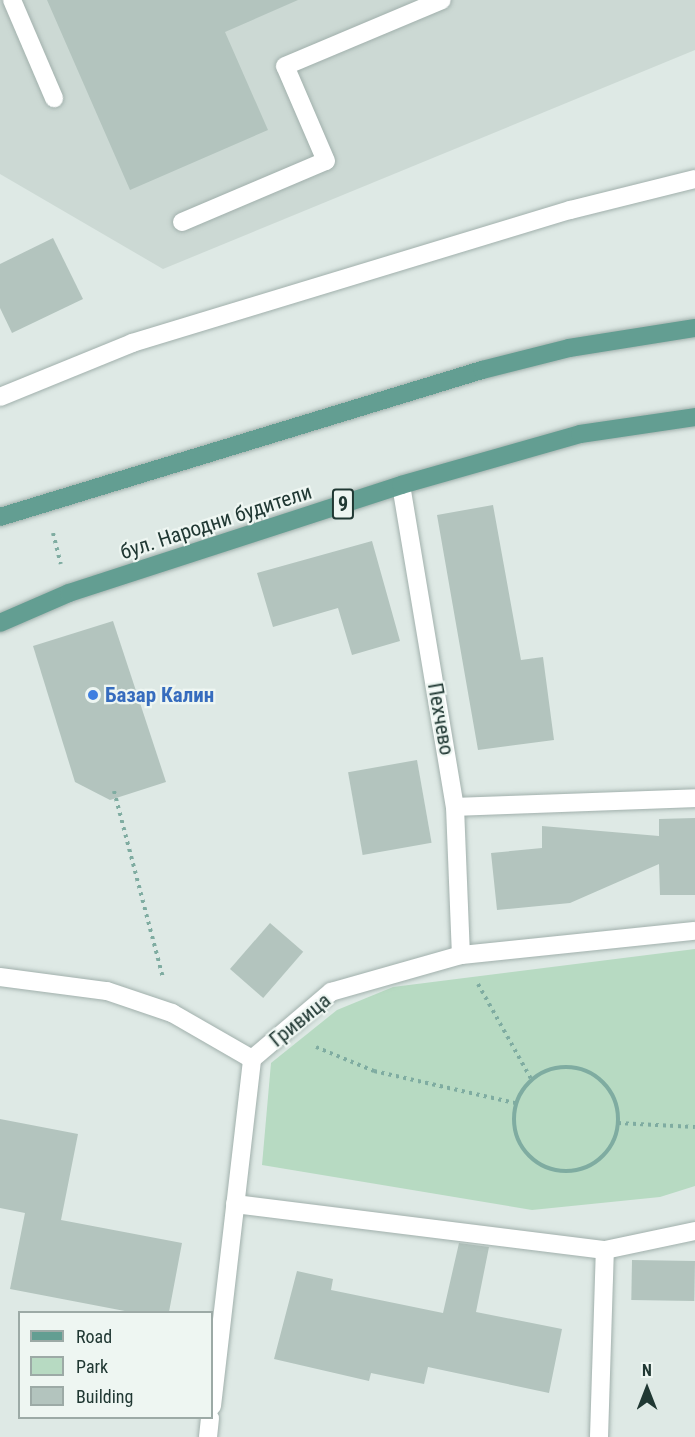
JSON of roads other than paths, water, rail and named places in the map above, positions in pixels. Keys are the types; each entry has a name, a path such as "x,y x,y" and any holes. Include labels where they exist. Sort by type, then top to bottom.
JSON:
{"main road":[{"path":"0,517 45,501 482,369 569,348 695,328"},
{"name":"бул. Народни будители","path":"0,623 69,593 401,485 580,434 695,417"}],"street":[{"path":"12,0 54,98"},
{"path":"183,222 326,161 285,66 442,0"},
{"path":"0,397 132,343 570,210 695,179"},
{"name":"Пехчево","path":"401,485 455,807 461,955"},
{"path":"455,807 695,798"},
{"name":"Гривица","path":"213,1397 252,1059 331,992 461,955 695,931"},
{"path":"0,977 107,991 172,1013 252,1059"},
{"path":"235,1204 604,1250 695,1231"},
{"path":"599,1437 604,1250"},
{"path":"208,1437 210,1419"}],"place":[{"name":"Базар Калин","path":"93,695"}]}
